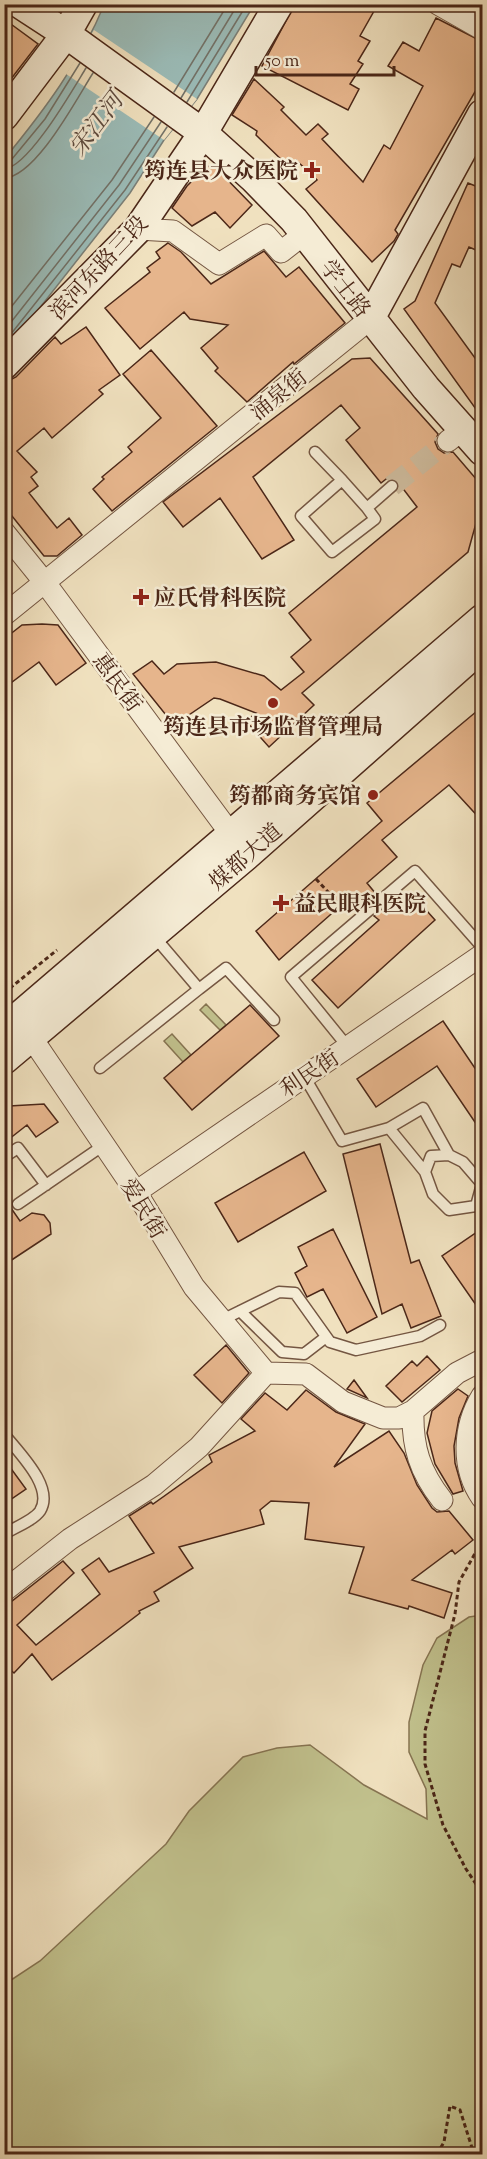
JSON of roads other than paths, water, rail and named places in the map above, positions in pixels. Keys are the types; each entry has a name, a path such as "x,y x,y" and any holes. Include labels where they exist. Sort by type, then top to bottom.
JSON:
{"main road":[{"path":"20,4 73,39"},
{"path":"4,116 73,39 83,4"},
{"name":"滨河东路三段","path":"4,365 138,229 197,129 279,4"},
{"name":"学士路","path":"73,39 197,129 253,177 304,234 455,435 483,451"},
{"name":"涌泉街","path":"370,319 483,114"},
{"name":"煤都大道","path":"4,1060 18,1028 230,833 483,619"},
{"name":"煤都大道","path":"18,1028 153,934 483,647"}],"street":[{"path":"438,4 483,29"},
{"path":"138,229 173,231 219,264 266,235 281,252 304,234"},
{"name":"涌泉街","path":"4,615 46,584 370,319"},
{"name":"惠民街","path":"4,532 46,584 230,833"},
{"name":"利民街","path":"136,1192 483,955"},
{"name":"爱民街","path":"18,1028 136,1192 194,1287 231,1316 266,1372"},
{"path":"4,1591 70,1539 154,1485 199,1447 266,1372 306,1374 344,1402 383,1418 399,1418 413,1411 457,1373 483,1360"},
{"path":"483,1396 469,1425 466,1456 477,1491 483,1498"},
{"path":"413,1411 412,1434 418,1462 425,1479 442,1500"}],"lane":[{"path":"315,452 342,480 368,508 375,519 332,552 301,516 342,480"},
{"path":"368,508 393,486"},
{"path":"347,1046 291,977 415,870 483,947"},
{"path":"153,934 199,989"},
{"path":"100,1068 226,968 274,1020"},
{"path":"304,1076 342,1141 389,1128 423,1108 449,1155"},
{"path":"389,1128 424,1172 433,1194 449,1210 476,1206 482,1184 463,1162 449,1155 431,1156 424,1172"},
{"path":"18,1204 104,1145"},
{"path":"4,1157 18,1148 46,1185"},
{"path":"326,1337 304,1354 282,1352 231,1316 279,1292 295,1293 330,1342 356,1350 420,1336 440,1325"},
{"path":"4,1434 40,1483 45,1499 39,1512 4,1534"}],"water":[{"name":"宋江河","path":"104,5 254,5 197,99 164,140 130,193 5,352 5,158 73,66"}],"tunnel":[{"path":"392,486 448,441"}],"place":[{"name":"筠连县大众医院","path":"312,170"},
{"name":"应氏骨科医院","path":"141,597"},
{"name":"筠连县市场监督管理局","path":"273,703"},
{"name":"筠都商务宾馆","path":"373,795"},
{"name":"益民眼科医院","path":"281,903"}]}
